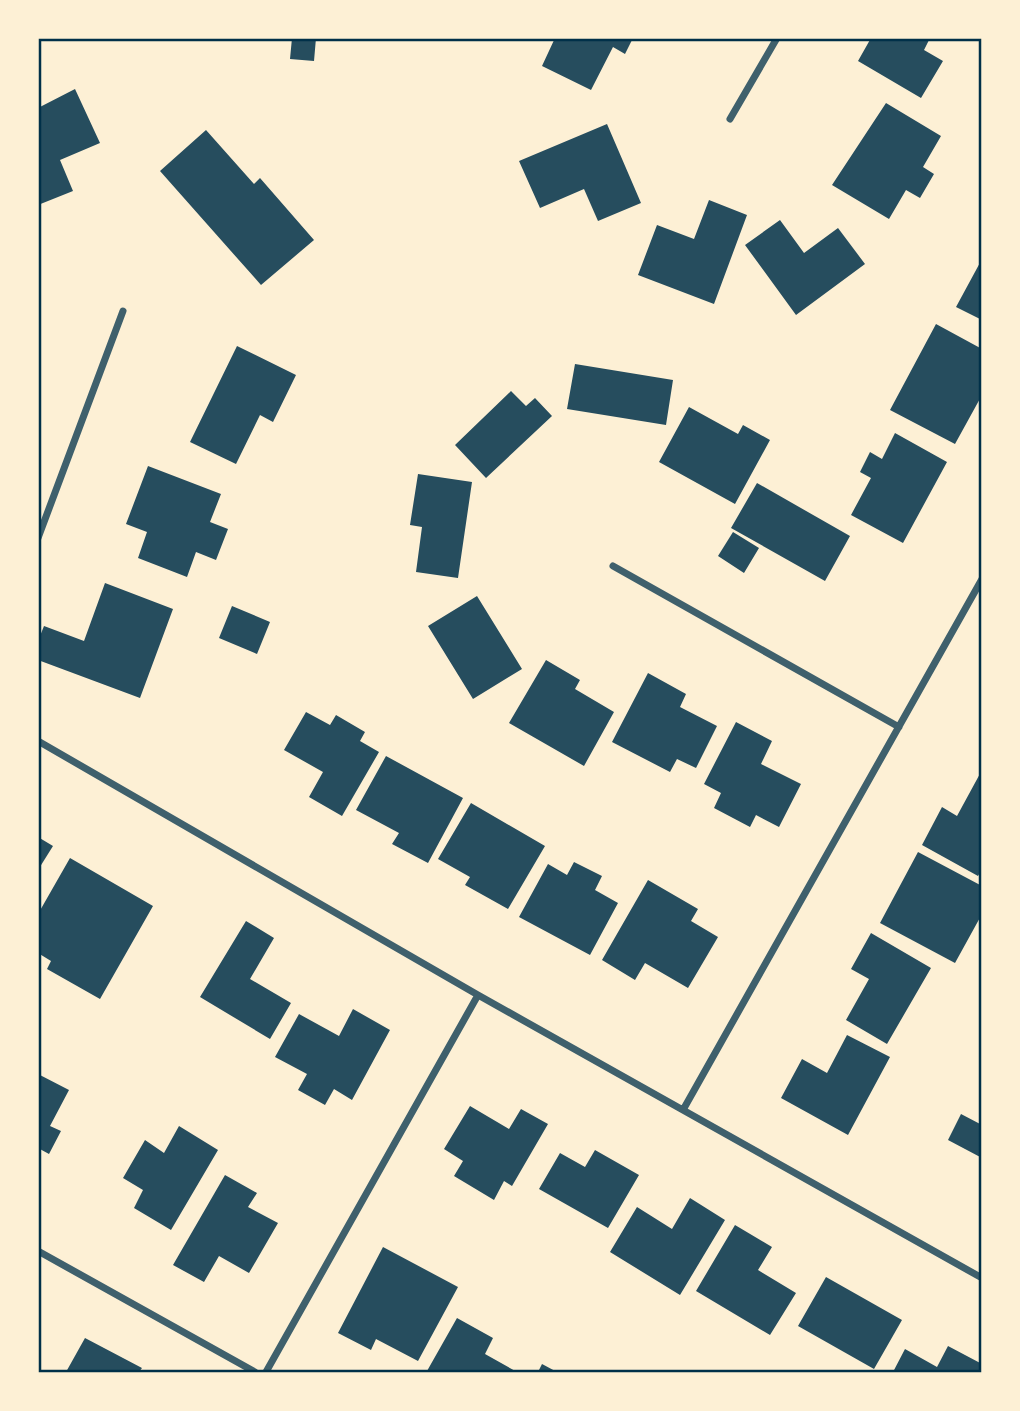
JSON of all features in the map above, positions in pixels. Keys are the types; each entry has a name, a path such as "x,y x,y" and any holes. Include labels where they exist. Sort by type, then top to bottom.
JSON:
{"street":[{"path":"730,119 777,38"},
{"path":"38,538 123,311"},
{"path":"613,566 899,726"},
{"path":"683,1110 982,579"},
{"path":"38,741 478,995 982,1278"},
{"path":"265,1373 478,995"},
{"path":"38,1251 255,1373"}],"building":[{"path":"292,38 316,38 314,61 290,59"},
{"path":"555,38 633,38 625,54 613,47 591,90 542,66"},
{"path":"871,38 930,38 924,50 943,61 921,98 858,61"},
{"path":"75,89 100,143 60,160 73,191 38,205 38,108"},
{"path":"886,103 941,136 923,167 934,174 920,198 906,190 889,219 832,185"},
{"path":"607,124 641,203 598,221 584,189 540,208 519,161"},
{"path":"206,130 254,184 260,178 314,240 261,285 160,171"},
{"path":"709,200 747,215 714,304 638,275 657,225 694,239"},
{"path":"780,220 804,253 838,228 865,264 796,315 745,245"},
{"path":"982,259 982,320 956,307"},
{"path":"936,324 982,349 982,395 955,444 890,410"},
{"path":"237,346 296,375 273,422 260,415 236,464 190,442"},
{"path":"575,364 673,380 666,425 567,409"},
{"path":"511,391 526,406 535,398 552,416 486,478 455,445"},
{"path":"689,407 738,434 743,425 770,440 735,504 659,462"},
{"path":"895,433 947,462 903,543 851,515 871,478 860,472 870,452 882,459"},
{"path":"148,466 221,494 210,522 228,529 216,560 196,552 187,577 138,558 147,532 126,524"},
{"path":"418,474 472,482 458,578 416,572 422,527 410,525"},
{"path":"757,483 850,536 825,581 731,528"},
{"path":"733,532 759,548 744,573 718,556"},
{"path":"105,583 173,609 140,698 38,660 38,641 44,626 84,641"},
{"path":"477,596 522,669 473,699 428,626"},
{"path":"232,606 270,622 257,654 219,638"},
{"path":"546,660 580,680 575,689 614,712 584,766 509,723"},
{"path":"648,673 686,694 680,707 717,726 696,768 677,759 670,772 612,742"},
{"path":"306,712 330,725 336,715 365,732 360,741 379,752 342,816 309,797 323,772 284,750"},
{"path":"736,722 772,741 761,764 801,784 779,827 756,815 750,827 714,808 721,793 704,784"},
{"path":"386,756 463,798 428,863 392,844 399,833 356,810"},
{"path":"982,770 982,869 978,876 922,845 942,807 957,816"},
{"path":"471,803 545,846 508,909 465,885 470,877 438,859"},
{"path":"38,837 53,846 38,870"},
{"path":"918,852 982,886 982,914 955,963 880,923"},
{"path":"70,858 153,906 100,999 47,969 51,961 38,953 38,914"},
{"path":"574,862 602,876 595,890 618,903 590,955 519,917 548,864 567,875"},
{"path":"648,880 698,909 691,921 718,937 688,988 645,963 635,980 602,960"},
{"path":"246,921 274,938 250,979 291,1003 270,1039 200,997"},
{"path":"871,933 931,968 887,1044 846,1020 869,979 851,969"},
{"path":"353,1009 390,1030 352,1100 334,1089 325,1105 298,1090 307,1074 275,1057 299,1014 339,1036"},
{"path":"847,1035 890,1057 848,1135 781,1098 802,1059 827,1073"},
{"path":"38,1074 69,1090 50,1126 61,1131 49,1154 38,1148"},
{"path":"470,1106 509,1129 521,1109 548,1124 512,1186 504,1181 494,1200 454,1176 463,1161 444,1149"},
{"path":"961,1114 982,1125 982,1158 948,1140"},
{"path":"179,1126 218,1150 171,1230 134,1208 143,1190 123,1178 145,1140 164,1153"},
{"path":"595,1150 639,1175 608,1228 539,1189 560,1153 585,1167"},
{"path":"225,1175 257,1193 248,1207 278,1223 249,1273 219,1256 204,1282 173,1265"},
{"path":"690,1198 725,1220 680,1295 610,1252 637,1207 672,1229"},
{"path":"735,1225 772,1247 758,1270 796,1293 770,1335 696,1291"},
{"path":"383,1247 458,1287 418,1361 376,1339 371,1350 338,1333"},
{"path":"826,1277 902,1320 874,1369 798,1326"},
{"path":"457,1318 493,1338 485,1354 517,1372 427,1371"},
{"path":"85,1338 142,1368 139,1372 66,1372"},
{"path":"948,1346 982,1364 978,1372 893,1372 905,1349 937,1367"},
{"path":"542,1364 557,1372 538,1372"}]}
